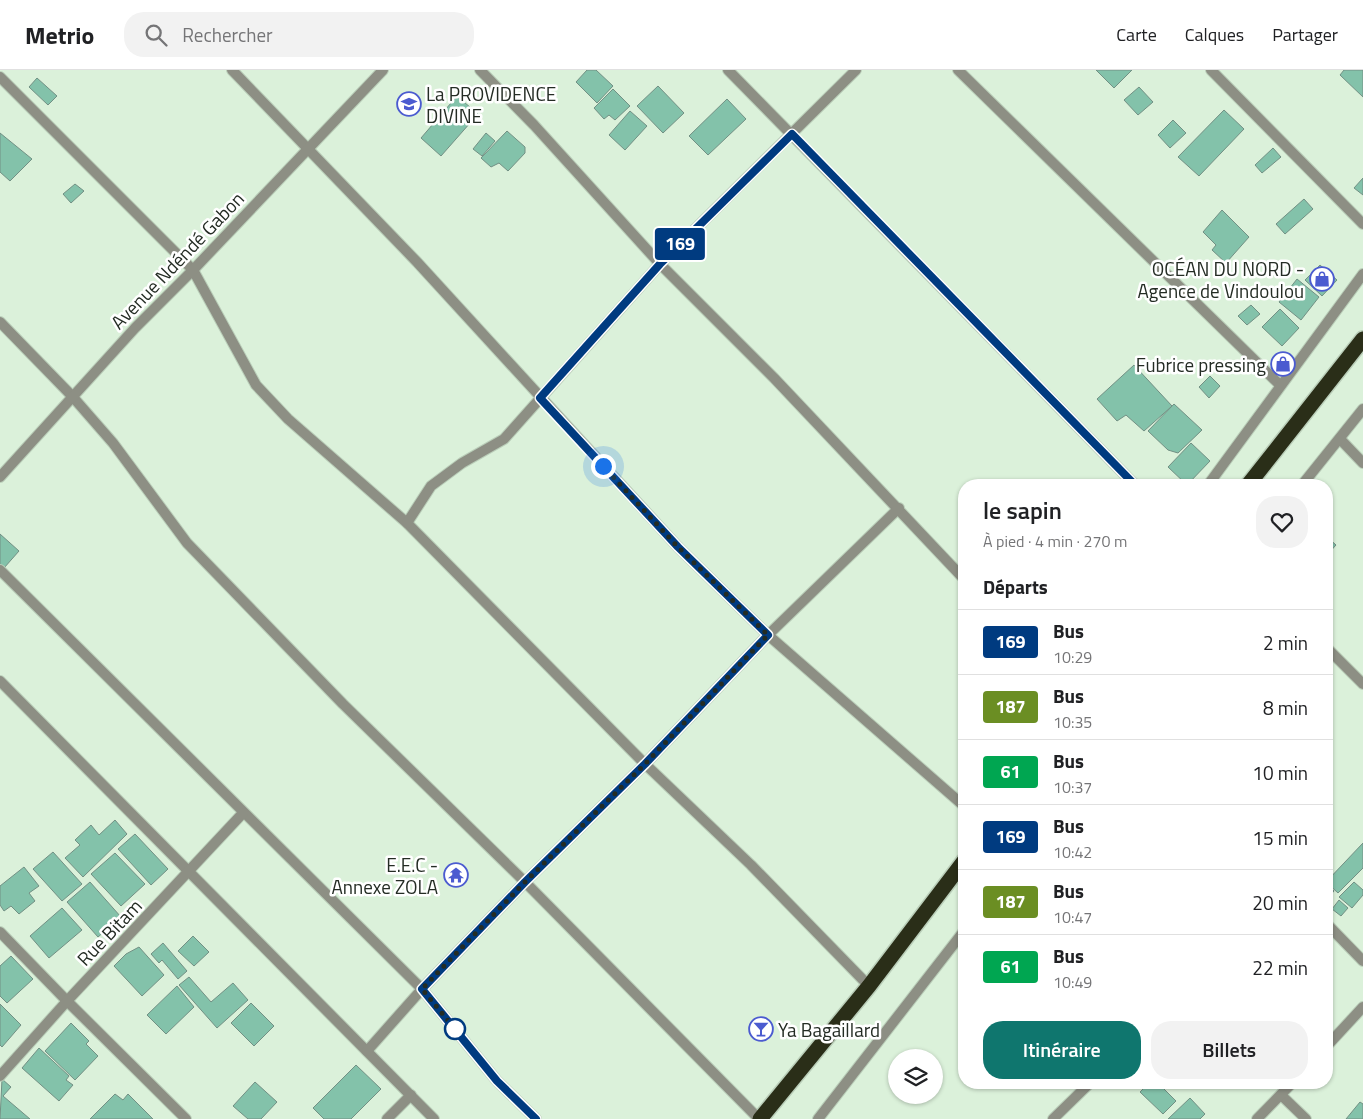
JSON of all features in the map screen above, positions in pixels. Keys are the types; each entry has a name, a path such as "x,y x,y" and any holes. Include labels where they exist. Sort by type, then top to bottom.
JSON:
{"highway":[{"path":"1253,479 1363,339"},
{"path":"760,1119 870,986 958,869"}],"street":[{"path":"232,70 310,148 678,547 768,635 958,801"},
{"name":"Avenue Ndéndé Gabon","path":"0,478 135,328 193,270 383,70"},
{"path":"480,70 534,125 660,264 899,508 958,572"},
{"path":"728,70 1129,479"},
{"path":"407,523 431,486 462,462 504,439 660,264 856,70"},
{"path":"958,70 1280,385"},
{"path":"1211,70 1363,224"},
{"path":"0,77 193,270 256,385 288,418 407,523 645,764 751,865 870,986"},
{"path":"1212,479 1363,274"},
{"path":"0,322 72,396 113,444 187,543 343,704 525,882 760,1119"},
{"path":"1307,479 1363,409"},
{"path":"1340,439 1363,463"},
{"path":"367,1051 422,989 525,882 645,764 768,635 899,508"},
{"path":"0,570 422,989 497,1081 536,1119"},
{"path":"1333,654 1363,684"},
{"path":"0,681 434,1119"},
{"name":"Rue Bitam","path":"0,1076 67,1001 190,872 244,812"},
{"path":"1333,930 1363,960"},
{"path":"0,932 186,1119"},
{"path":"818,1119 958,939"},
{"path":"1333,1039 1363,1007"},
{"path":"1053,1119 1084,1089"},
{"path":"1257,1119 1287,1089"},
{"path":"387,1119 411,1095"},
{"path":"1281,1095 1306,1119"}],"building":[{"path":"587,70 596,70 613,86 597,103 576,82"},
{"path":"1096,70 1132,70 1114,88"},
{"path":"1344,70 1363,70 1363,97 1340,75"},
{"path":"37,78 57,96 48,105 29,87"},
{"path":"658,86 684,113 663,133 637,106"},
{"path":"1139,87 1153,102 1138,115 1124,100"},
{"path":"613,89 630,106 615,120 609,115 604,119 594,108"},
{"path":"457,96 478,114 441,156 421,138"},
{"path":"727,99 746,119 708,155 689,136"},
{"path":"1224,110 1244,129 1199,176 1178,157"},
{"path":"630,111 647,126 625,150 609,135"},
{"path":"1173,120 1186,133 1170,148 1158,135"},
{"path":"507,131 525,147 525,153 508,171 499,163 491,167 481,158"},
{"path":"0,133 32,159 10,181 0,172"},
{"path":"486,133 495,141 482,156 473,149"},
{"path":"1273,148 1281,157 1262,173 1255,165"},
{"path":"1363,178 1363,195 1354,188"},
{"path":"75,184 84,191 71,203 63,194"},
{"path":"1304,199 1313,209 1285,234 1276,224"},
{"path":"1222,210 1249,237 1226,263 1212,250 1216,245 1203,232"},
{"path":"1320,265 1337,280 1322,296 1305,280"},
{"path":"1297,279 1319,297 1301,320 1279,302"},
{"path":"1251,305 1260,314 1247,325 1238,316"},
{"path":"1280,309 1299,328 1282,346 1262,327"},
{"path":"1134,365 1172,406 1144,431 1126,415 1117,421 1097,399"},
{"path":"1210,376 1220,386 1209,398 1199,387"},
{"path":"1174,404 1202,430 1178,453 1168,450 1148,431"},
{"path":"1191,443 1210,461 1193,479 1181,479 1168,467"},
{"path":"0,534 19,551 4,568 0,565"},
{"path":"115,820 127,834 83,877 65,858 80,845 75,840 91,825 99,835"},
{"path":"135,834 168,869 151,885 118,849"},
{"path":"1363,843 1363,868 1338,893 1333,888 1333,875"},
{"path":"53,852 82,884 62,901 33,869"},
{"path":"115,853 145,884 121,906 91,874"},
{"path":"24,867 39,886 29,893 35,901 19,914 11,906 4,911 0,905 0,886"},
{"path":"90,882 121,917 98,937 67,902"},
{"path":"1354,882 1363,890 1363,895 1352,908 1339,897"},
{"path":"1339,900 1348,908 1341,916 1333,908"},
{"path":"62,908 82,930 49,958 30,936"},
{"path":"193,936 209,952 194,966 178,951"},
{"path":"163,943 187,971 178,979 162,960 159,963 151,954"},
{"path":"139,947 164,975 142,996 114,966 126,954"},
{"path":"11,956 33,979 7,1003 0,996 0,966"},
{"path":"189,977 211,1002 233,983 248,1000 217,1028 179,985"},
{"path":"177,986 194,1007 166,1034 147,1015"},
{"path":"251,1003 274,1026 254,1046 231,1023"},
{"path":"0,1004 21,1025 2,1047 0,1045"},
{"path":"71,1023 89,1041 86,1044 98,1056 75,1080 45,1051"},
{"path":"39,1048 69,1076 66,1080 73,1085 59,1101 22,1068"},
{"path":"356,1065 381,1089 351,1119 324,1119 313,1108"},
{"path":"2,1079 11,1087 3,1096 30,1119 0,1119"},
{"path":"255,1082 277,1102 261,1119 248,1119 233,1106"},
{"path":"1143,1089 1164,1089 1176,1101 1163,1114 1140,1092"},
{"path":"115,1094 123,1100 128,1094 153,1119 90,1119"},
{"path":"1190,1098 1205,1114 1200,1119 1168,1119"},
{"path":"1360,1102 1363,1104 1363,1119 1346,1119"}],"bus line":[{"name":"169","path":"536,1119 497,1081 422,989 525,882 645,764 768,635 678,547 540,398 660,264 792,134 1129,479"}],"place":[{"name":"La PROVIDENCE DIVINE","path":"409,104"},
{"name":"OCÉAN DU NORD - Agence de Vindoulou","path":"1322,279"},
{"name":"Fubrice pressing","path":"1283,364"},
{"name":"E.E.C - Annexe ZOLA","path":"456,875"},
{"name":"Ya Bagaillard","path":"761,1029"}],"route":[{"path":"455,1029 460,1035 422,989 525,882 645,764 768,635 678,547 603,466"}]}
